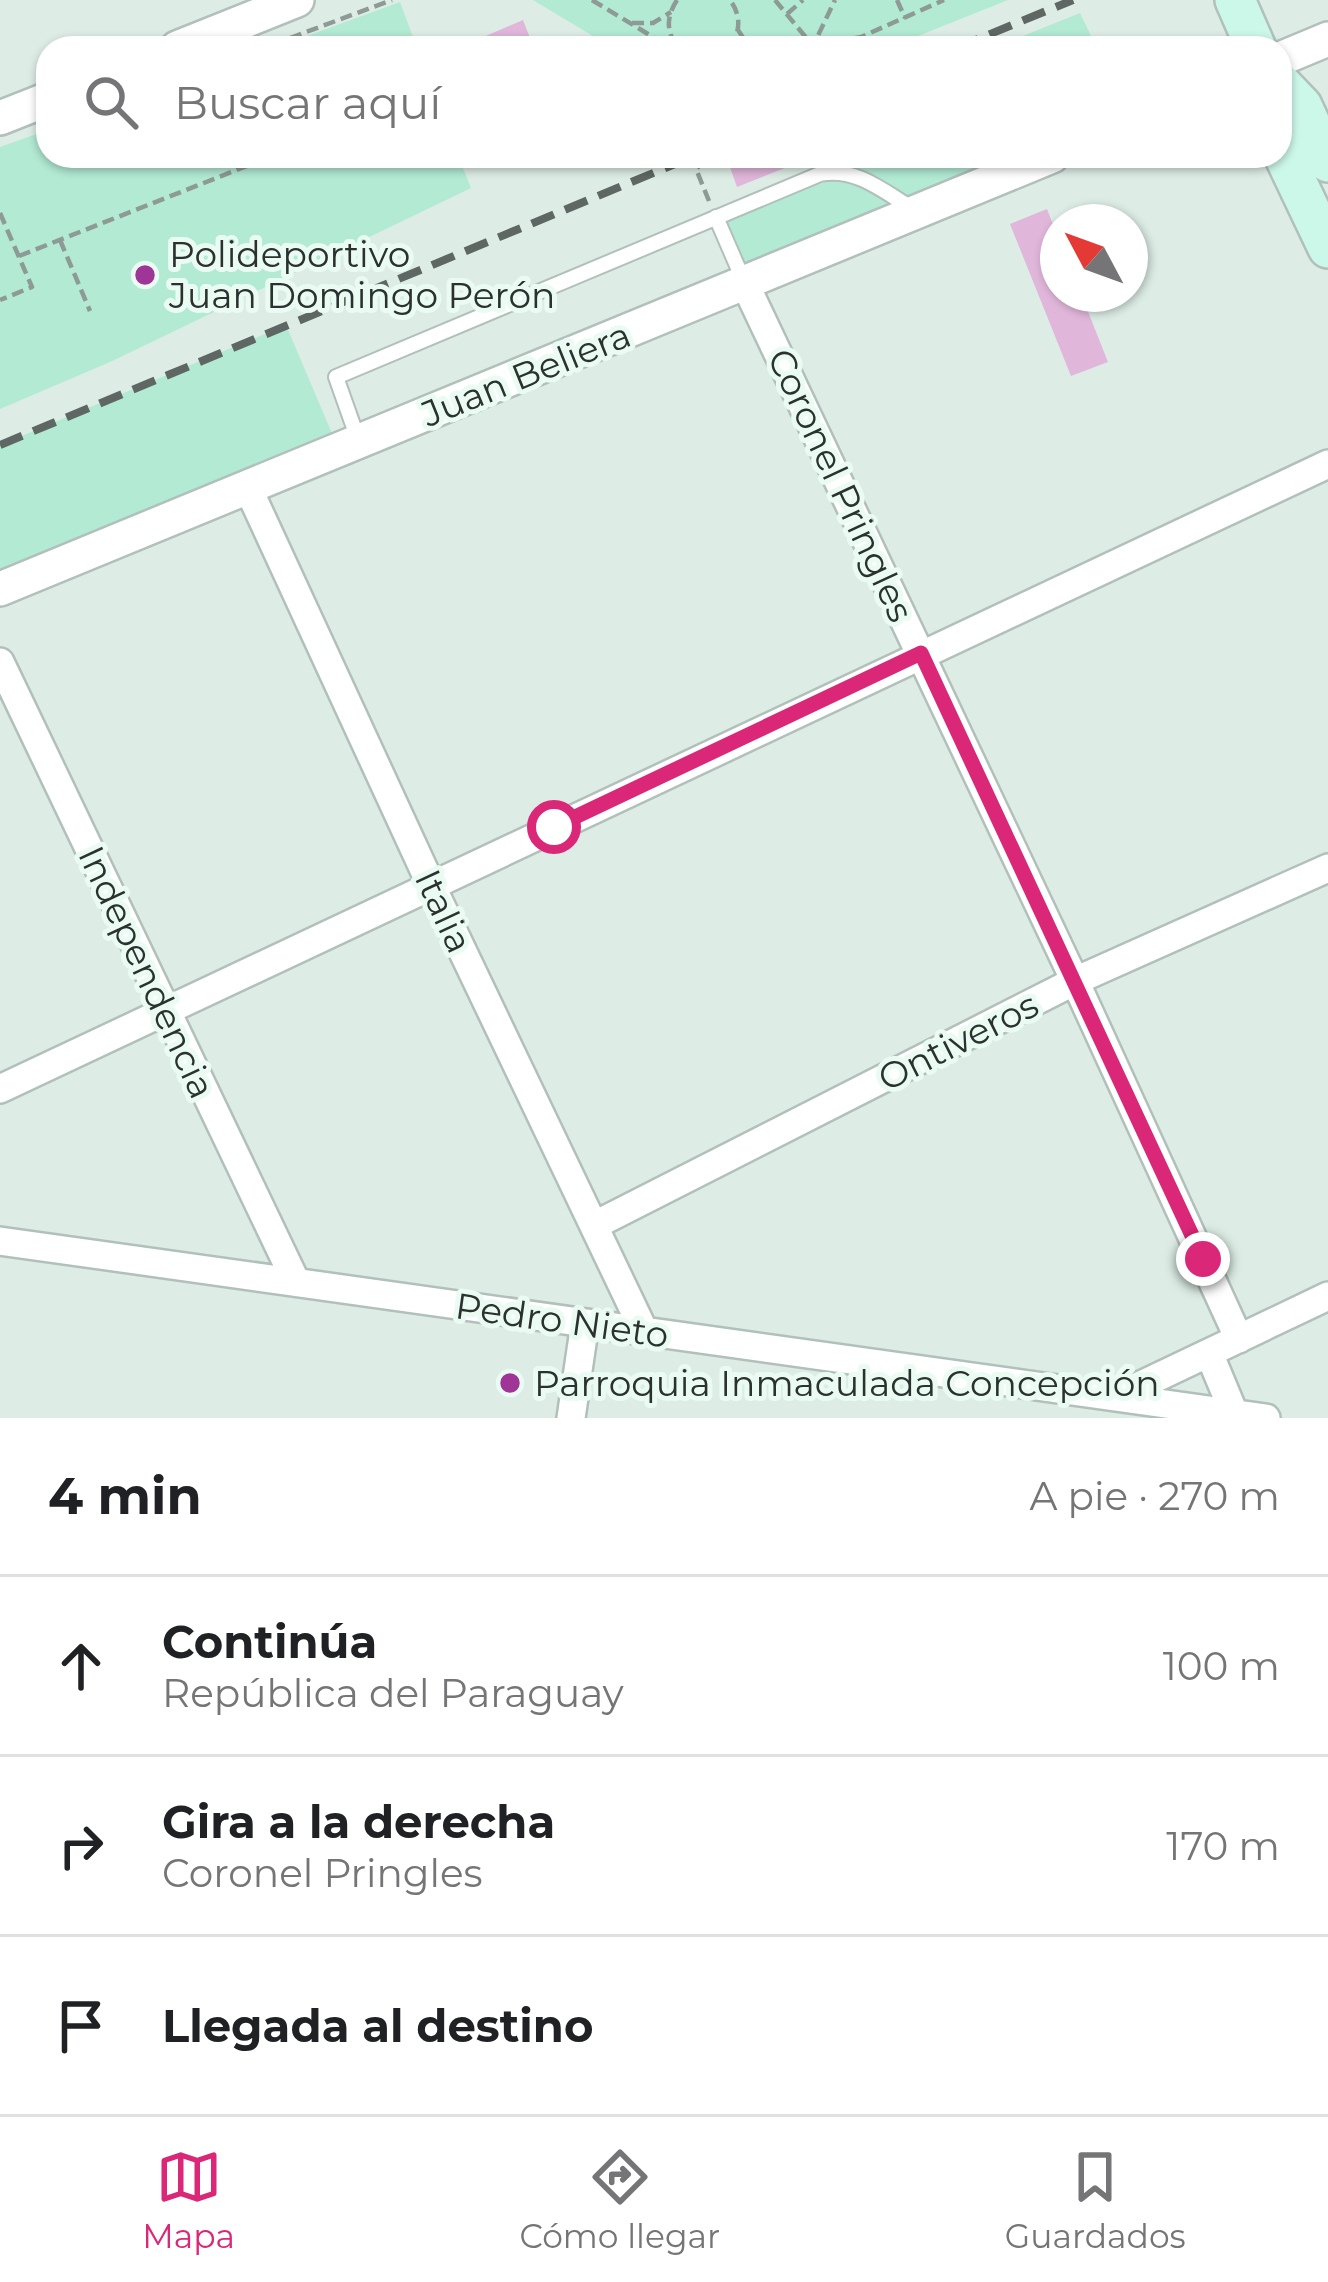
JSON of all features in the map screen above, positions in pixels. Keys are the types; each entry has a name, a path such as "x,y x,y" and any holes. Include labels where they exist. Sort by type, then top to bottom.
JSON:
{"main road":[{"path":"1234,0 1250,36"},
{"path":"1292,96 1302,106 1328,162"},
{"path":"1290,168 1328,248"}],"street":[{"path":"207,36 296,0"},
{"path":"1292,54 1328,39"},
{"path":"0,118 36,104"},
{"name":"Juan Beliera","path":"0,589 1024,168"},
{"name":"Coronel Pringles","path":"745,284 1076,981 1239,1339"},
{"path":"0,1089 1328,464"},
{"name":"Italia","path":"248,488 644,1331"},
{"name":"Independencia","path":"0,662 296,1282"},
{"name":"Ontiveros","path":"595,1225 1076,981 1328,868"},
{"name":"Pedro Nieto","path":"0,1241 1266,1418"},
{"path":"1115,1397 1328,1296"},
{"path":"571,1418 585,1323"},
{"path":"1210,1353 1236,1416"}],"lane":[{"path":"359,442 336,377 820,174 838,170 860,177 919,213"},
{"path":"716,217 745,284"}],"path":[{"path":"295,36 392,0"},
{"path":"592,0 653,36"},
{"path":"671,36 671,12 677,0"},
{"path":"730,0 739,17 735,36"},
{"path":"776,0 805,36"},
{"path":"787,14 803,0"},
{"path":"818,36 835,0"},
{"path":"897,0 905,18"},
{"path":"863,36 944,0"},
{"path":"628,22 653,23 671,12"},
{"path":"738,30 742,36"},
{"path":"19,256 241,168"},
{"path":"697,168 716,217"},
{"path":"0,213 32,287 0,300"},
{"path":"60,239 90,311"}],"green space":[{"path":"533,0 1008,0 918,36 593,36"},
{"path":"400,2 413,36 307,36"},
{"path":"1080,13 1091,36 1023,36"},
{"name":"Polideportivo Juan Domingo Perón","path":"36,134 36,168 463,168 471,188 110,362 0,409 0,147"},
{"path":"1023,168 745,284 716,217 838,170"},
{"path":"286,325 339,450 0,589 0,445"}],"building":[{"path":"523,20 529,36 486,36"},
{"path":"730,168 785,168 737,187"},
{"path":"1040,212 1040,299 1010,224"},
{"path":"1045,312 1088,312 1108,362 1071,376"}],"railway":[{"path":"985,36 1073,0"},
{"path":"0,445 665,168"}],"place":[{"name":"Polideportivo Juan Domingo Perón","path":"145,275"},
{"name":"Parroquia Inmaculada Concepción","path":"510,1383"}],"route":[{"path":"554,827 921,653 1203,1259"}]}
